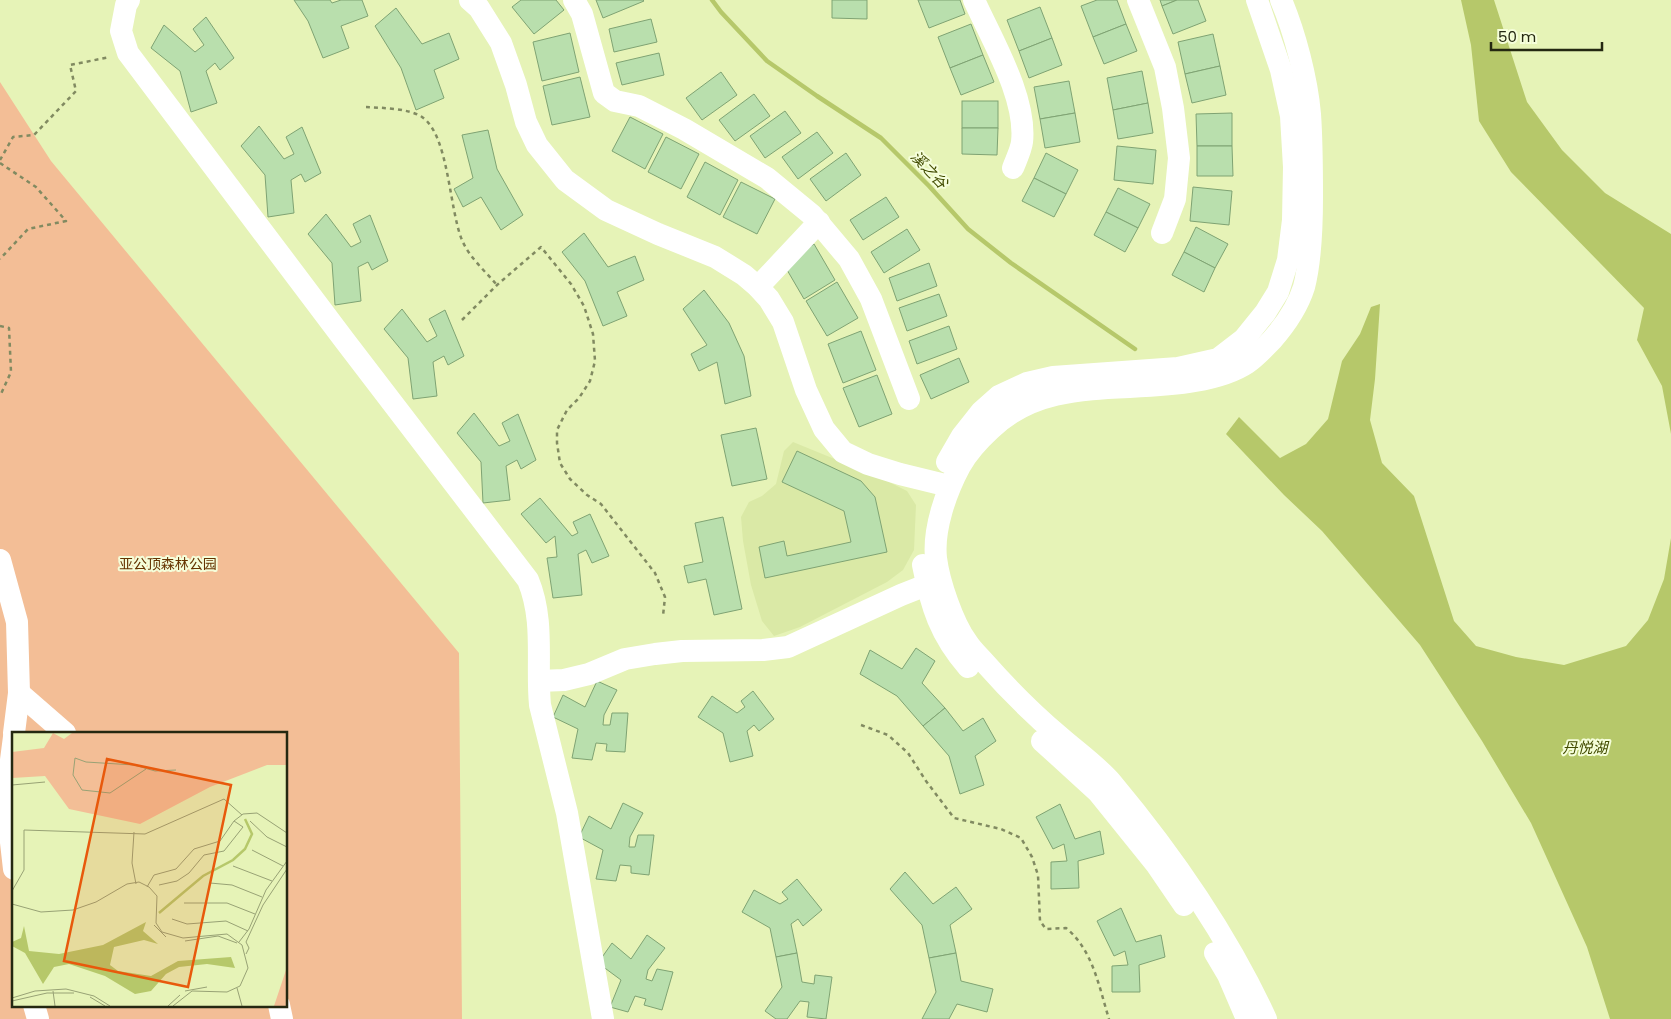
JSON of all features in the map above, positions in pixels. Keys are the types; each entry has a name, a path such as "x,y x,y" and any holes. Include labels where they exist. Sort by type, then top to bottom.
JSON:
{"street":[{"path":"129,0 126,5 121,31 128,53 528,580 534,593 538,615 540,705 566,813 603,1019"},
{"path":"470,0 479,8 501,43 516,85 526,122 537,145 565,180 606,210 715,257 744,275 758,287 769,299 783,322 806,390 824,429 843,452 868,464 944,484"},
{"path":"574,0 582,14 604,93 615,101 639,106 767,178 819,222 849,258 871,300 909,399"},
{"path":"974,0 1010,78 1021,112 1022,143 1013,168"},
{"path":"1138,0 1165,68 1173,108 1179,158 1175,200 1162,233"},
{"path":"944,484 942,470 962,436 980,412 1000,396 1027,383 1053,377 1178,368 1218,358 1244,339 1266,313 1278,292 1288,260 1293,220 1294,167 1291,116 1281,70 1257,0"},
{"path":"1266,1019 1247,978 1219,930 1171,858 1107,778 1000,680 967,642 923,563 923,533 932,499 982,437 999,420 1020,407 1048,395 1075,390 1172,385 1213,378 1245,364 1264,349 1282,329 1294,310 1304,287 1309,253 1312,157 1310,110 1301,64 1282,0"},
{"path":"758,287 819,222"},
{"path":"0,560 17,622 20,694 14,732"},
{"path":"539,681 564,680 589,674 625,660 655,654 682,651 763,650 788,647 934,582"},
{"path":"934,582 929,596 942,632 958,655 982,682 1050,749 1098,792 1156,864 1198,924 1228,975 1247,1019"},
{"path":"20,694 64,732"},
{"path":"12,752 6,798 12,851"},
{"path":"34,1006 38,1019"},
{"path":"279,1006 282,1019"}],"path":[{"path":"0,259 28,229 66,221 36,187 0,162 13,137 34,135 76,91 70,65 128,53"},
{"path":"366,106 398,109 422,117 432,130 442,148 455,216 462,240 473,258 497,285"},
{"path":"462,320 497,285 540,247 571,284 584,306 592,334 596,361 590,381 567,410 557,430 560,463 570,479 587,495 601,504 655,573 665,597 664,616"},
{"path":"0,326 9,328 11,372 0,396"},
{"path":"861,725 888,735 908,754 954,818 1001,829 1021,838 1032,857 1038,875 1040,921 1046,928 1066,928 1075,935 1088,954 1109,1019"}],"shaded area":[{"path":"793,442 881,478 907,491 916,505 914,550 903,570 887,582 800,627 774,636 762,621 751,585 743,541 741,517 749,502 762,496 776,484 784,451"}],"green space":[{"name":"亚公顶森林公园","path":"0,82 51,161 459,653 462,1019 0,1019"}],"water":[{"path":"1461,0 1494,0 1527,102 1562,150 1605,193 1671,234 1671,434 1662,386 1637,340 1644,308 1511,172 1479,121 1471,45"},
{"name":"丹悦湖","path":"1380,304 1370,420 1382,463 1414,496 1454,621 1476,646 1516,657 1564,665 1626,646 1648,620 1664,579 1671,538 1671,1019 1610,1019 1587,947 1531,823 1482,741 1420,645 1322,531 1284,495 1226,434 1239,417 1280,458 1306,444 1328,419 1342,361 1360,334 1371,307"}],"building":[{"path":"294,0 330,0 332,3 341,0 362,0 368,16 341,26 349,48 323,58 308,21"},
{"path":"521,0 556,0 564,10 534,34 512,7"},
{"path":"596,0 643,0 644,1 603,18"},
{"path":"832,0 867,0 867,19 832,18"},
{"path":"918,0 960,0 965,14 929,28"},
{"path":"1097,0 1117,0 1126,24 1093,37 1081,6"},
{"path":"1160,0 1177,0 1162,6"},
{"path":"1177,0 1198,0 1206,21 1173,34 1162,6"},
{"path":"1040,7 1052,38 1019,51 1007,20"},
{"path":"396,8 422,44 449,33 459,59 434,70 444,98 416,110 401,68 375,26"},
{"path":"206,17 234,58 220,70 215,63 206,71 217,103 191,112 180,71 151,48 164,25 195,52 204,45 193,29"},
{"path":"651,19 657,42 614,52 609,29"},
{"path":"971,24 983,55 950,68 938,37"},
{"path":"1126,24 1137,51 1104,64 1093,37"},
{"path":"570,33 579,72 542,81 533,42"},
{"path":"1213,34 1220,66 1185,74 1178,42"},
{"path":"1052,38 1062,65 1029,78 1019,51"},
{"path":"659,53 664,75 622,85 616,63"},
{"path":"983,55 994,82 961,95 950,68"},
{"path":"1220,66 1226,95 1192,103 1185,74"},
{"path":"1142,71 1148,103 1113,110 1107,78"},
{"path":"721,72 737,95 702,120 686,98"},
{"path":"580,77 590,117 552,125 543,86"},
{"path":"1069,81 1075,113 1040,119 1034,87"},
{"path":"754,94 770,116 735,141 719,120"},
{"path":"962,101 998,101 998,128 962,128"},
{"path":"1148,103 1153,133 1118,139 1113,110"},
{"path":"785,111 801,133 765,158 750,136"},
{"path":"1075,113 1080,142 1045,148 1040,119"},
{"path":"1232,113 1232,146 1197,146 1196,114"},
{"path":"630,117 663,134 645,169 612,151"},
{"path":"259,126 284,159 294,154 286,137 302,127 321,173 305,182 301,174 291,180 294,213 268,217 265,175 241,146"},
{"path":"962,128 998,128 997,155 962,154"},
{"path":"488,130 497,169 523,215 501,230 481,197 463,207 454,189 473,178 462,135"},
{"path":"817,132 833,153 798,179 782,157"},
{"path":"666,137 699,154 681,189 648,172"},
{"path":"1117,146 1156,150 1153,184 1114,180"},
{"path":"1197,146 1232,146 1233,176 1197,176"},
{"path":"846,153 861,175 826,201 810,179"},
{"path":"1046,153 1078,170 1066,194 1034,178"},
{"path":"705,162 738,180 720,215 687,197"},
{"path":"1034,178 1066,194 1054,217 1022,201"},
{"path":"741,182 775,199 757,234 723,217"},
{"path":"1193,187 1232,191 1229,225 1190,221"},
{"path":"1118,188 1150,204 1138,228 1106,212"},
{"path":"886,197 899,217 863,240 850,220"},
{"path":"1106,212 1138,228 1125,252 1094,235"},
{"path":"326,214 351,247 361,242 353,224 370,215 388,261 372,270 368,262 358,267 361,301 335,305 332,263 308,234"},
{"path":"1196,227 1228,244 1215,268 1184,252"},
{"path":"907,229 920,250 884,273 871,252"},
{"path":"584,233 608,267 635,256 644,280 617,292 627,316 603,326 585,281 562,252"},
{"path":"814,244 835,280 804,299 783,263"},
{"path":"1184,252 1215,268 1204,292 1172,275"},
{"path":"929,263 937,286 897,301 889,278"},
{"path":"837,282 858,318 827,336 806,301"},
{"path":"704,290 729,323 744,356 751,396 725,404 717,362 699,371 691,354 707,345 683,309"},
{"path":"939,294 947,316 907,331 899,308"},
{"path":"402,309 427,342 437,336 429,319 445,310 464,356 448,365 444,356 433,362 437,396 413,399 408,358 384,329"},
{"path":"949,326 957,349 917,364 909,341"},
{"path":"861,331 876,370 843,383 828,344"},
{"path":"959,358 969,382 931,399 920,375"},
{"path":"877,375 892,414 859,427 843,388"},
{"path":"474,413 499,446 510,441 502,423 518,414 536,460 521,469 517,460 506,466 510,500 483,503 481,462 457,433"},
{"path":"756,428 767,479 732,486 721,435"},
{"path":"797,451 861,481 875,497 887,552 765,578 759,547 784,541 787,556 851,542 844,511 782,482"},
{"path":"540,498 572,536 578,533 573,522 590,514 609,556 592,563 586,550 578,554 582,595 553,598 547,558 557,557 555,536 546,543 521,514"},
{"path":"723,517 742,609 714,615 706,579 688,583 684,566 703,562 695,523"},
{"path":"916,648 935,661 922,683 945,708 923,726 897,696 860,674 870,650 902,669"},
{"path":"597,681 617,690 604,715 603,725 610,725 612,713 628,713 625,752 606,751 607,744 596,743 592,760 572,758 578,729 553,717 563,695 585,707"},
{"path":"753,691 774,719 759,731 754,725 747,731 753,756 730,762 723,733 698,717 712,696 737,713 745,707 741,701"},
{"path":"945,708 963,731 983,718 996,741 975,756 984,785 960,794 949,756 923,726"},
{"path":"623,803 643,813 630,837 629,847 635,847 638,835 654,835 649,875 631,873 631,866 620,865 616,881 596,879 603,850 579,837 589,816 611,829"},
{"path":"1060,804 1075,839 1100,831 1104,854 1078,861 1079,888 1051,889 1051,862 1067,861 1064,844 1053,849 1036,817"},
{"path":"905,872 933,904 956,887 972,909 950,925 956,953 929,958 922,925 890,889"},
{"path":"797,879 822,910 803,926 798,919 791,924 797,953 776,957 770,928 742,912 754,890 780,904 788,899 782,892"},
{"path":"1121,908 1136,942 1161,935 1165,957 1139,965 1140,992 1112,992 1112,966 1128,965 1125,951 1114,956 1097,921"},
{"path":"647,935 665,948 648,970 646,979 652,981 657,969 673,972 662,1010 644,1005 646,999 635,996 628,1012 610,1007 621,980 598,963 612,943 631,959"},
{"path":"797,953 802,982 814,984 815,975 832,977 826,1019 807,1017 809,1002 800,1001 787,1019 776,1019 765,1011 782,987 776,957"},
{"path":"956,953 961,981 993,989 987,1012 957,1004 949,1019 922,1019 936,992 929,958"}],"waterway":[{"name":"溪之谷","path":"712,0 767,61 881,138 929,186 968,229 1011,263 1135,349"}]}
